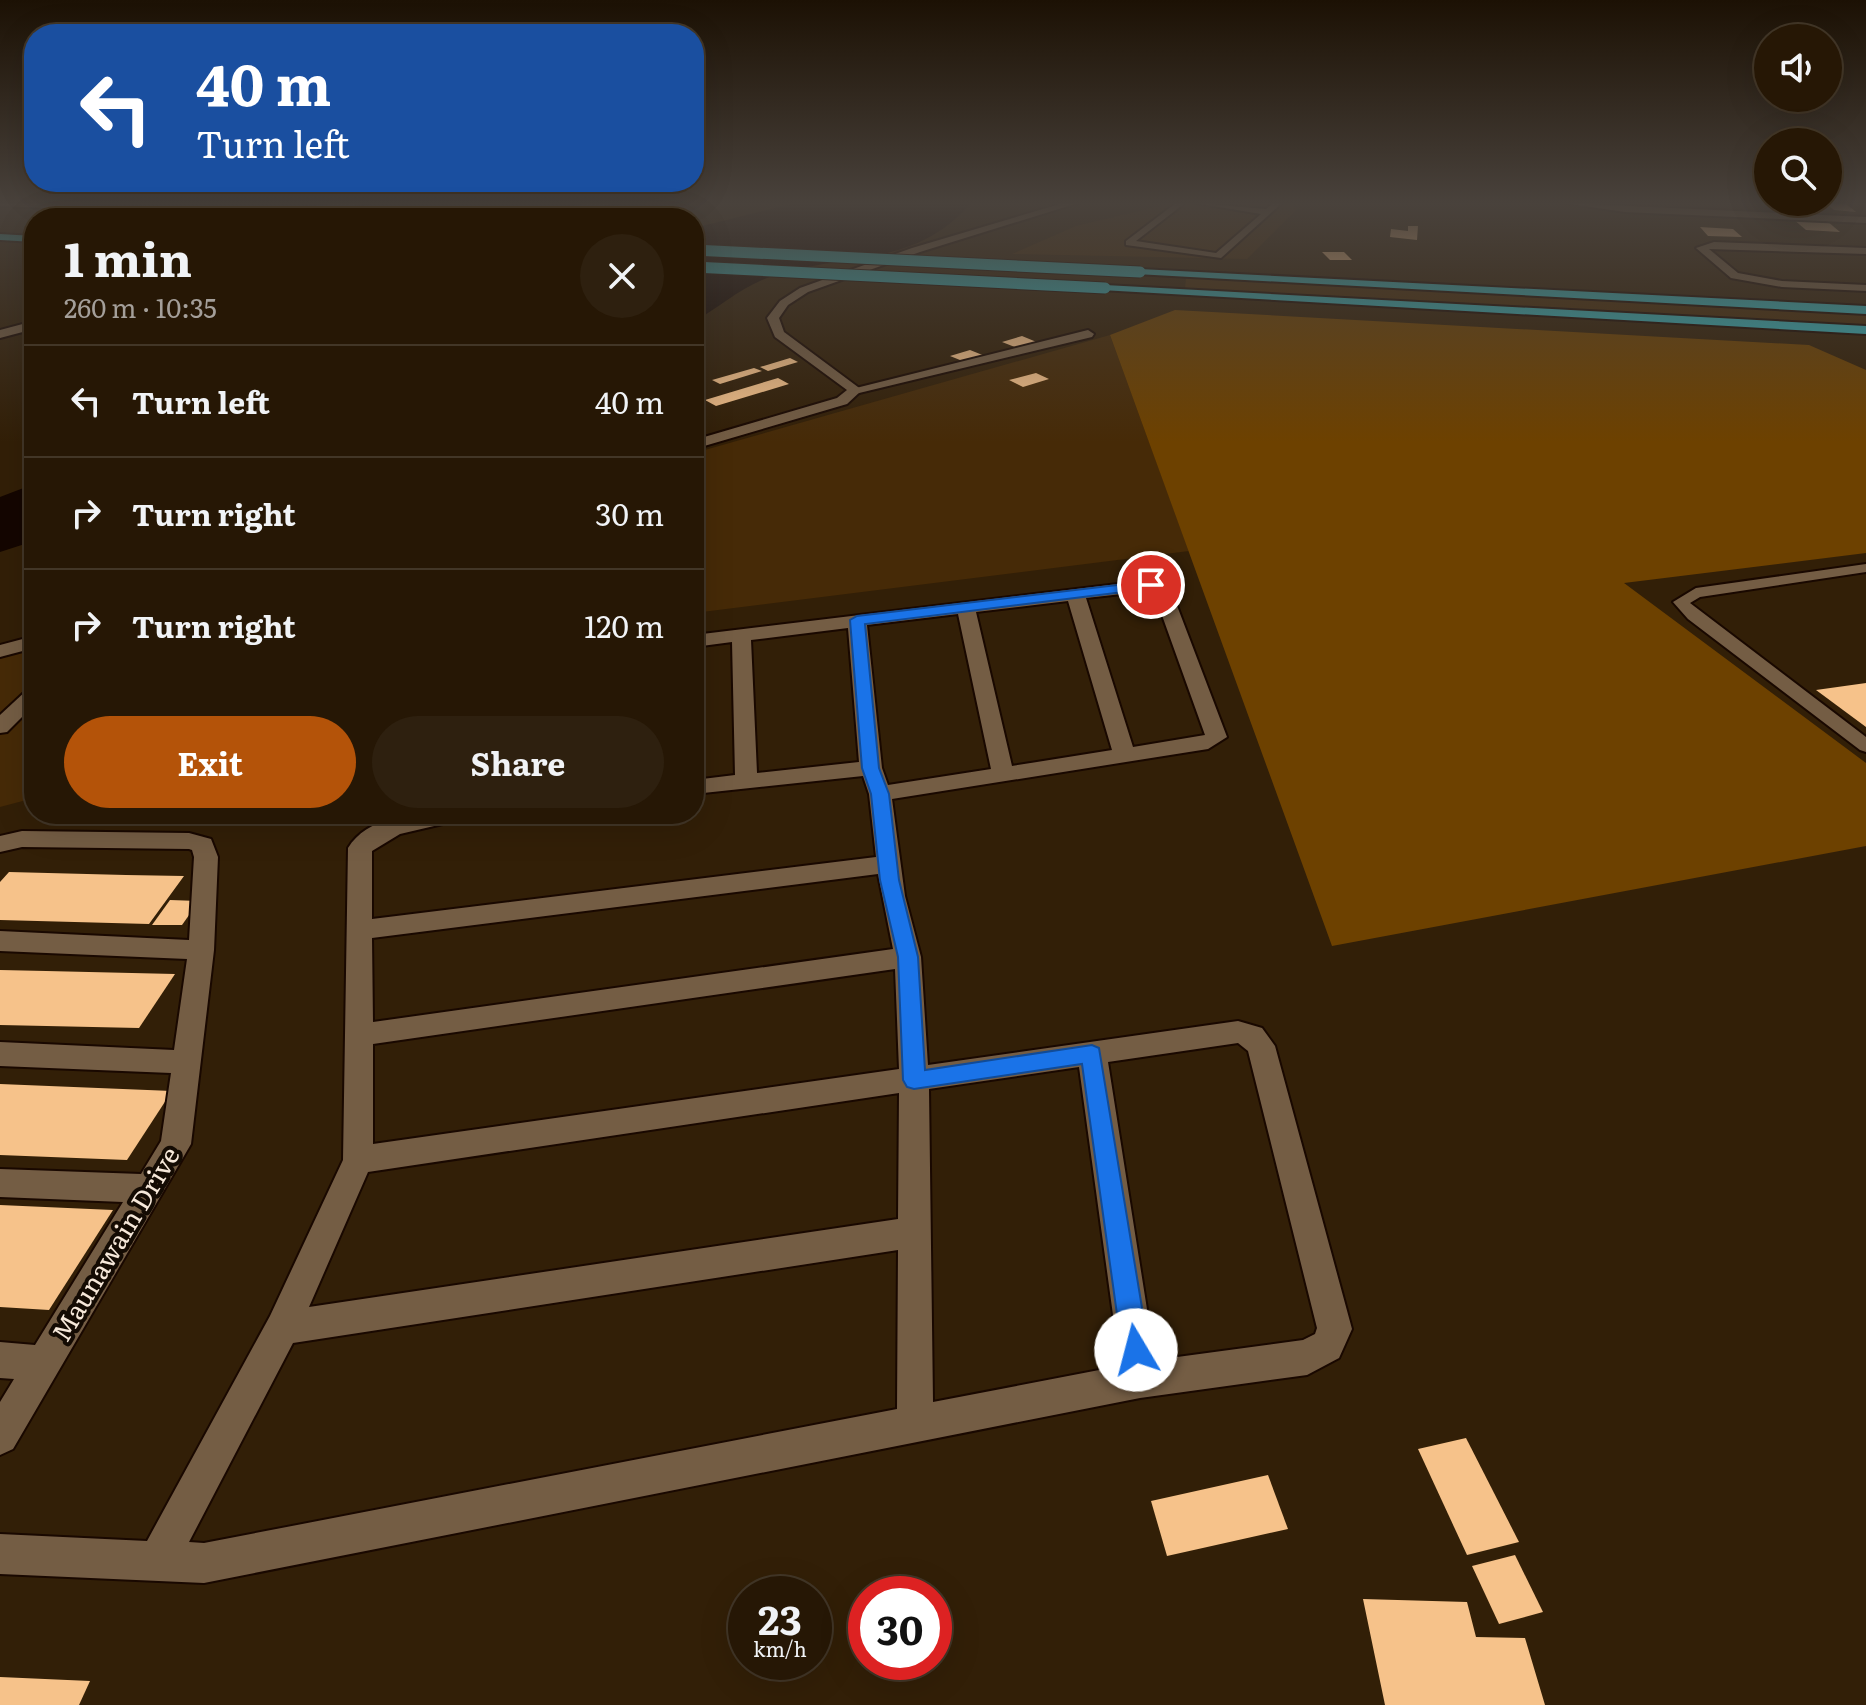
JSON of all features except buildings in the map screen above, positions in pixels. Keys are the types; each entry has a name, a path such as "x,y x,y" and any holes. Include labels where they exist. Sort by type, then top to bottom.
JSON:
{"highway":[{"path":"999,283 1866,330"},
{"path":"1342,283 1866,310"}],"street":[{"path":"825,283 804,290 784,303 773,318 779,334 813,356 855,390"},
{"path":"1774,283 1866,288"},
{"path":"0,334 24,328"},
{"path":"704,442 842,401 855,390 1088,334"},
{"path":"704,640 1075,593 1159,586 1216,730 1216,737 1208,742 880,794"},
{"path":"1075,593 1124,754"},
{"path":"966,607 1003,774"},
{"path":"857,620 871,768 880,794 887,864 908,957 914,1080 915,1424"},
{"path":"741,635 746,782"},
{"path":"0,651 24,645"},
{"path":"0,727 24,704"},
{"path":"704,786 871,768"},
{"path":"158,1561 282,1328 358,1160 360,848 370,837 413,824"},
{"name":"Maunawain Drive","path":"0,1436 176,1144 201,950 206,857 203,845 189,841 22,839 1,844"},
{"path":"359,930 887,864"},
{"path":"0,941 201,950"},
{"path":"360,1035 908,957"},
{"path":"0,1554 204,1563 1140,1380 1307,1357 1327,1346 1335,1329 1261,1046 1252,1036 1238,1032 358,1160"},
{"path":"0,1054 186,1062"},
{"path":"1092,1054 1140,1380"},
{"path":"0,1183 150,1189"},
{"path":"282,1328 915,1232"},
{"path":"0,1360 43,1363"}],"lane":[{"path":"1866,568 1696,593 1681,602 1694,616 1866,746"}],"shaded area":[{"path":"704,283 756,283 704,315"},
{"path":"1186,283 1275,283 1866,313 1866,325 1185,288"},
{"path":"1175,310 1809,345 1866,370 1866,553 1624,583 1866,763 1866,846 1332,946 1110,335"},
{"path":"1110,335 1189,551 704,612 704,450"},
{"path":"24,488 24,544 0,552 0,497"},
{"path":"24,643 24,801 0,807 0,650"}],"route":[{"path":"1136,1350 1092,1054 914,1080 908,957 887,864 880,794 871,768 857,620 1151,585"}]}
